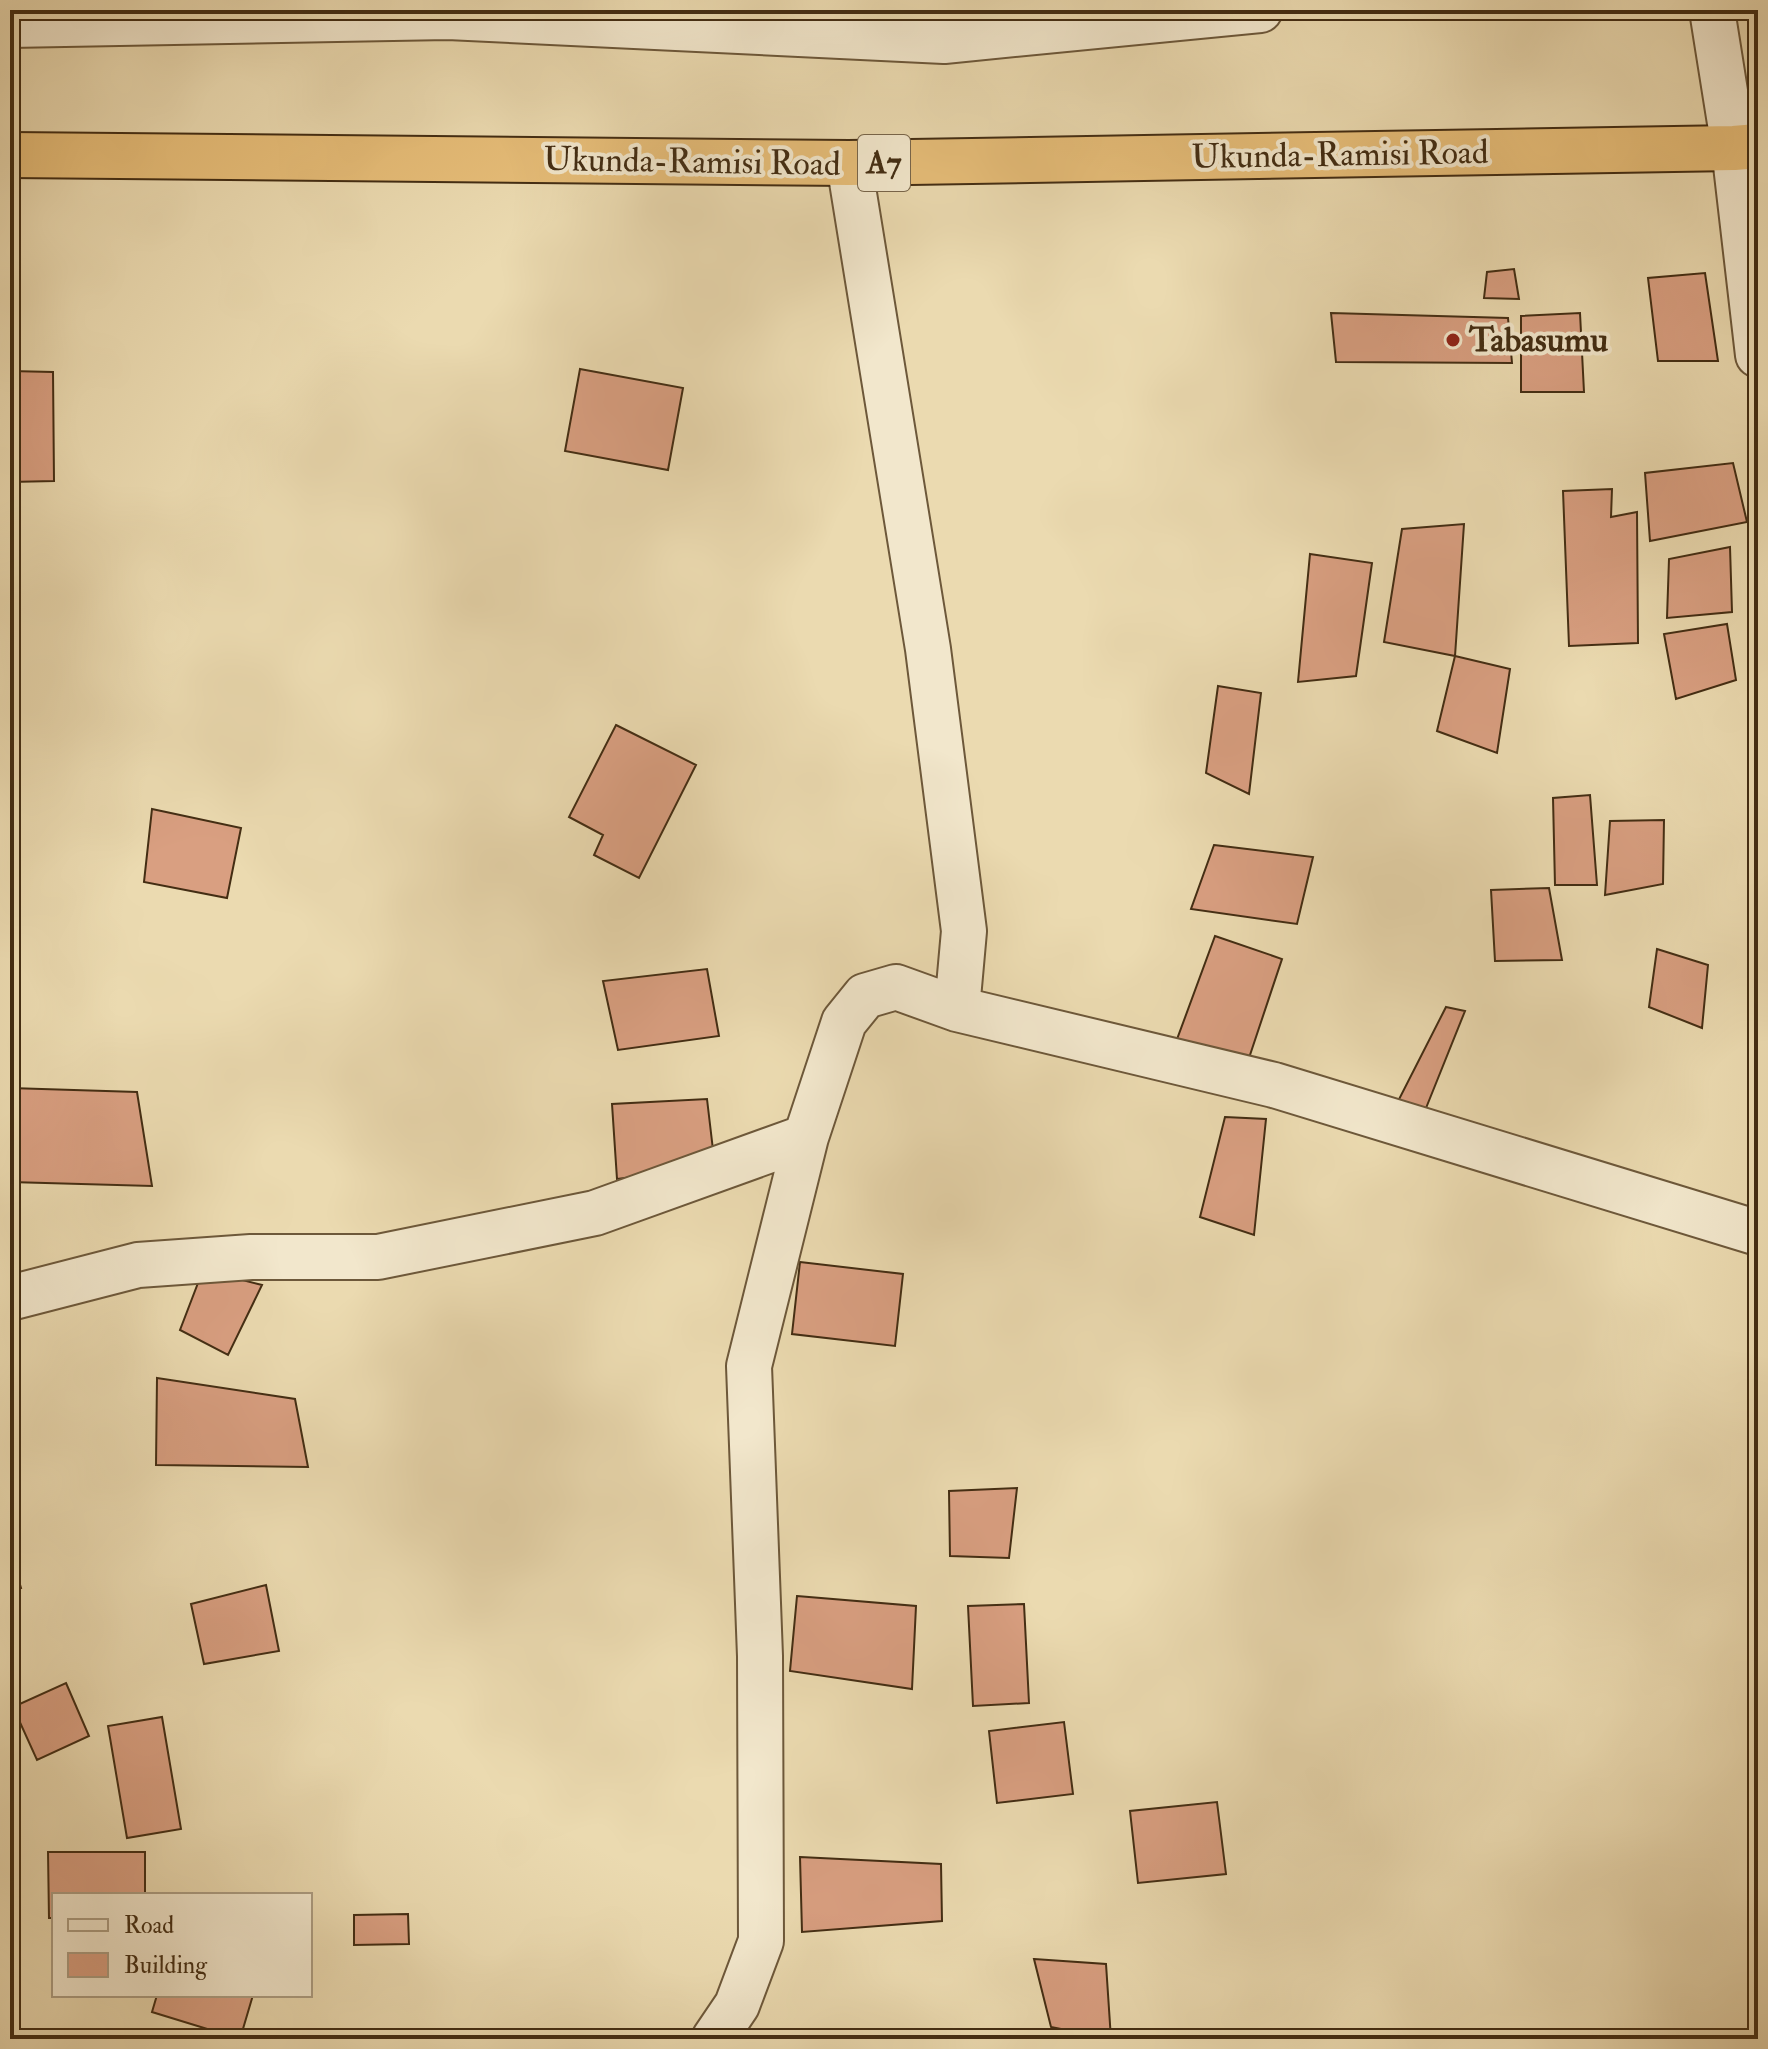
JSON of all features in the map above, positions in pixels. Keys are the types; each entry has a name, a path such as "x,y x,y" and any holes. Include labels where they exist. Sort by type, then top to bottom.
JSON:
{"highway":[{"name":"Ukunda-Ramisi Road","path":"10,155 849,163 1746,147"}],"street":[{"path":"10,25 188,16 448,17 944,41 1260,10"},
{"path":"1712,10 1746,147 1758,355"},
{"path":"849,163 928,649 952,831 964,931 957,1009"},
{"path":"714,2039 737,2005 761,1941 760,1656 749,1366 806,1137 844,1022 865,996 896,987 957,1009 1274,1085 1758,1233"},
{"path":"10,1298 138,1265 251,1257 378,1257 409,1251 595,1213 806,1137"}],"building":[{"path":"1514,269 1519,299 1484,298 1487,272"},
{"path":"1705,273 1718,361 1658,361 1648,278"},
{"path":"1331,313 1508,318 1512,363 1336,362"},
{"path":"1580,313 1584,392 1521,392 1521,316"},
{"path":"580,369 683,388 668,470 565,451"},
{"path":"10,371 53,372 54,481 10,482"},
{"path":"1733,463 1747,522 1650,541 1645,473"},
{"path":"1612,489 1611,517 1637,512 1638,643 1569,646 1563,491"},
{"path":"1464,524 1455,656 1384,642 1402,529"},
{"path":"1730,547 1732,612 1667,618 1669,559"},
{"path":"1310,554 1372,563 1356,676 1298,682"},
{"path":"1727,624 1736,680 1676,699 1664,634"},
{"path":"1455,656 1510,669 1497,753 1437,731"},
{"path":"1218,686 1261,693 1249,794 1206,773"},
{"path":"616,725 696,765 639,878 594,855 603,835 569,817"},
{"path":"1590,795 1597,885 1555,885 1553,798"},
{"path":"152,809 241,828 227,898 144,882"},
{"path":"1664,820 1663,884 1605,895 1610,821"},
{"path":"1214,845 1313,857 1297,924 1191,909"},
{"path":"1549,888 1562,960 1495,961 1491,890"},
{"path":"1215,936 1282,959 1246,1067 1176,1042"},
{"path":"1657,949 1708,965 1702,1028 1649,1007"},
{"path":"707,969 719,1036 618,1050 603,981"},
{"path":"1446,1007 1465,1011 1418,1128 1391,1115"},
{"path":"10,1088 137,1092 152,1186 10,1182"},
{"path":"707,1099 715,1167 617,1179 612,1104"},
{"path":"1225,1117 1266,1119 1254,1235 1200,1217"},
{"path":"800,1262 903,1274 895,1346 792,1334"},
{"path":"203,1270 262,1285 228,1355 180,1330"},
{"path":"157,1378 295,1399 308,1467 156,1465"},
{"path":"1017,1488 1009,1558 950,1556 949,1491"},
{"path":"10,1550 21,1588 10,1591"},
{"path":"266,1585 279,1651 204,1664 191,1604"},
{"path":"797,1596 916,1606 912,1689 790,1671"},
{"path":"1024,1604 1029,1703 973,1706 968,1606"},
{"path":"66,1683 89,1736 37,1760 13,1707"},
{"path":"162,1717 181,1829 127,1838 108,1726"},
{"path":"1064,1722 1073,1794 997,1803 989,1731"},
{"path":"1217,1802 1226,1874 1138,1883 1130,1811"},
{"path":"48,1852 145,1852 145,1893 52,1893 52,1918 49,1918"},
{"path":"800,1857 941,1864 942,1921 802,1932"},
{"path":"408,1914 409,1944 354,1945 354,1915"},
{"path":"1034,1959 1106,1964 1111,2039 1051,2027"},
{"path":"156,1997 252,1997 240,2039 152,2012"}],"place":[{"name":"Tabasumu","path":"1453,340"}]}
